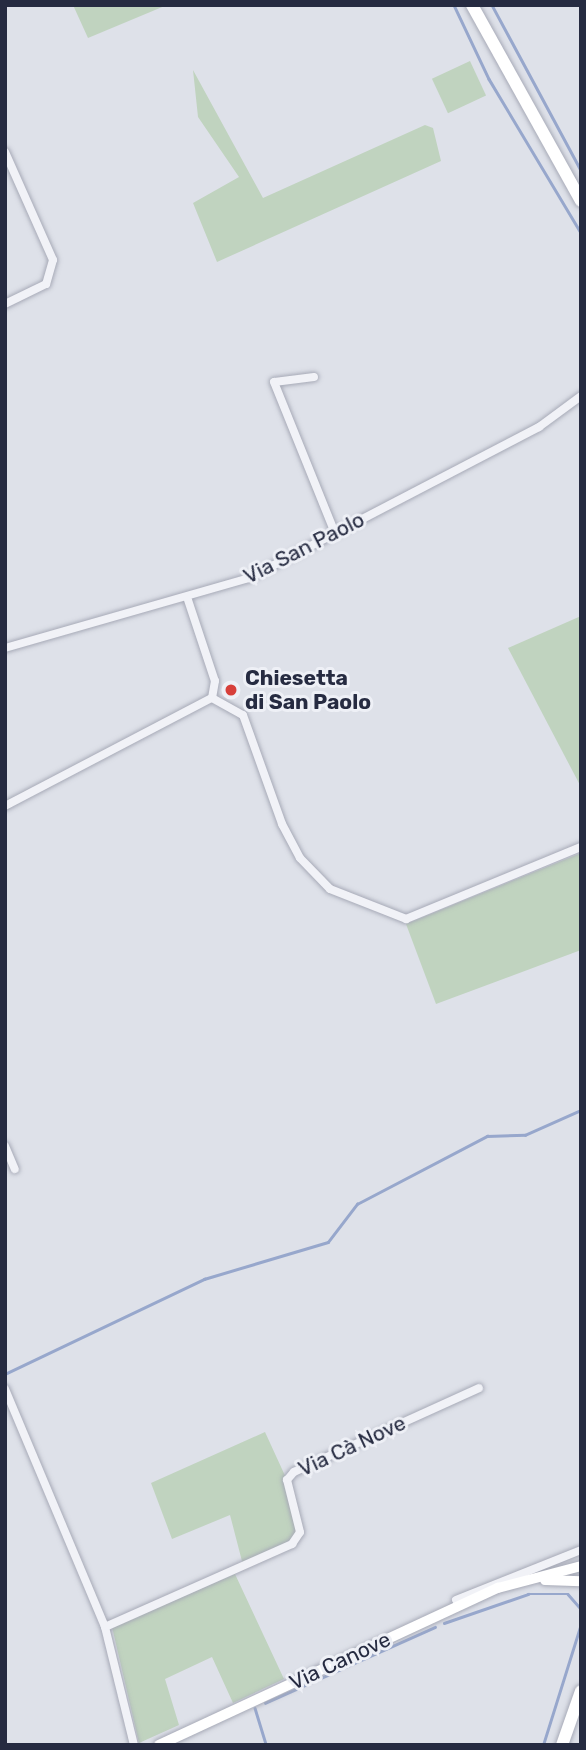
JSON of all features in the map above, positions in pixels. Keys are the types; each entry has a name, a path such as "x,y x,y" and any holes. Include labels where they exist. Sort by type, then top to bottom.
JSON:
{"main road":[{"path":"472,5 581,201"},
{"path":"562,1745 581,1690"}],"street":[{"path":"5,152 53,260 46,284 5,304"},
{"path":"314,377 274,382 335,533"},
{"name":"Via San Paolo","path":"5,648 187,600 249,578 539,427 581,396"},
{"path":"187,600 215,681 212,698"},
{"path":"5,806 212,698"},
{"path":"212,698 243,715 282,824 300,858 330,889 406,919 581,847"},
{"path":"5,1146 15,1169"},
{"name":"Via Cà Nove","path":"105,1627 292,1544 300,1532 287,1480 294,1472 479,1388"},
{"path":"5,1389 105,1627 134,1745"},
{"path":"456,1600 581,1550"},
{"name":"Via Canove","path":"159,1745 522,1581 581,1566"},
{"name":"Via Canove","path":"522,1581 581,1581"}],"green space":[{"path":"73,5 167,5 88,38"},
{"path":"470,61 486,95 448,113 432,79"},
{"path":"193,70 263,198 425,125 433,128 441,161 217,262 193,203 239,177 198,117"},
{"path":"581,616 581,787 508,648"},
{"path":"581,853 581,950 436,1004 406,924"},
{"path":"265,1432 287,1480 299,1538 243,1565 230,1515 172,1539 151,1483"},
{"path":"235,1574 284,1679 233,1703 212,1657 165,1679 179,1725 139,1743 112,1627"}],"waterway":[{"path":"454,5 489,79 581,233"},
{"path":"492,5 581,170"},
{"path":"5,1374 204,1279 328,1242 357,1204 487,1136 525,1135 581,1110"},
{"path":"444,1623 528,1594 568,1594 581,1609"},
{"path":"543,1745 581,1624"},
{"path":"265,1703 435,1627"},
{"path":"255,1708 266,1745"}],"place":[{"name":"Chiesetta di San Paolo","path":"231,690"}]}
